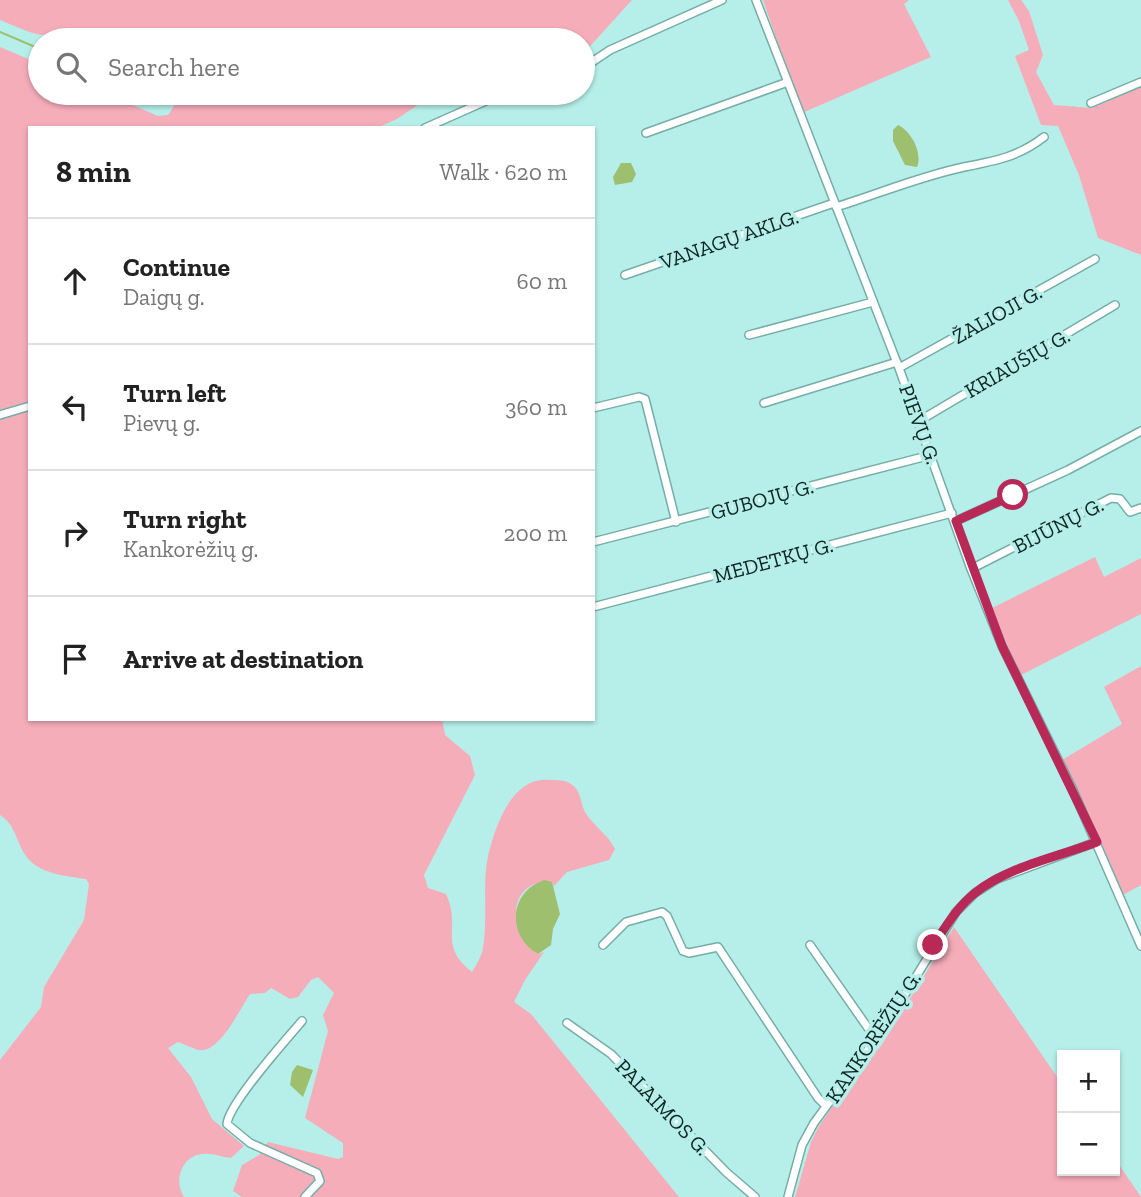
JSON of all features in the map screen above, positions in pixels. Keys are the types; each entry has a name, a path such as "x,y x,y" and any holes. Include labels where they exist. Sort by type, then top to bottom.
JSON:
{"street":[{"path":"595,60 610,50 722,0"},
{"name":"PIEVŲ G.","path":"756,0 898,365 971,569 1002,646 1097,842 1141,946"},
{"path":"646,133 788,82"},
{"path":"1091,103 1141,82"},
{"path":"430,126 477,105"},
{"name":"VANAGŲ AKLG.","path":"625,275 835,205 965,167 991,164 1026,150 1044,137"},
{"name":"ŽALIOJI G.","path":"764,403 898,365 1095,259"},
{"path":"749,335 873,302"},
{"name":"KRIAUŠIŲ G.","path":"919,421 1115,305"},
{"path":"595,408 639,397 645,399 676,522"},
{"path":"0,415 28,407"},
{"name":"MEDETKŲ G.","path":"595,607 954,517 1068,470 1141,431"},
{"name":"GUBOJŲ G.","path":"595,542 931,455"},
{"name":"BIJŪNŲ G.","path":"971,569 1111,498 1121,499 1130,512 1141,508"},
{"name":"KANKORĖŽIŲ G.","path":"788,1197 802,1146 826,1106 901,1003 956,912 975,893 997,879 1097,842"},
{"path":"603,945 626,922 662,912 667,916 683,951 689,953 718,947 818,1098 826,1106"},
{"path":"810,945 875,1038"},
{"path":"302,1021 228,1116 228,1124 250,1143 317,1173 320,1181 305,1197"},
{"name":"PALAIMOS G.","path":"567,1023 611,1054 726,1172 755,1197"}],"shaded area":[{"path":"0,0 632,0 595,41 595,28 28,28 28,31 0,20"},
{"path":"763,0 909,0 904,4 931,57 802,113"},
{"path":"1008,0 1021,0 1029,11 1043,55 1036,72 1054,105 1092,108 1141,87 1141,255 1098,238 1079,175 1058,126 1041,125 1015,56 1029,50"},
{"path":"0,47 28,59 28,105 133,105 158,116 168,115 174,105 417,105 381,126 28,126 28,721 442,721 445,735 470,756 475,775 424,875 428,888 446,894 452,917 455,953 472,972 483,948 488,856 507,805 525,786 537,781 564,781 571,784 579,793 589,817 615,849 609,860 567,872 554,886 552,882 535,884 519,898 516,919 523,939 538,954 544,952 514,1002 531,1014 679,1197 242,1197 233,1191 242,1165 259,1155 268,1142 338,1159 343,1157 343,1143 305,1118 328,1031 323,1015 334,993 318,977 311,980 298,997 290,999 271,988 265,993 250,994 221,1038 207,1049 199,1050 178,1042 168,1048 191,1077 212,1119 244,1146 231,1158 207,1154 196,1155 190,1159 180,1177 179,1184 184,1197 0,1197 0,1060 41,1007 44,987 84,920 89,884 86,879 53,873 31,862 9,824 0,815"},
{"path":"898,125 915,143 917,167 905,165 893,141 893,130"},
{"path":"621,163 631,163 636,174 632,182 615,185 613,177"},
{"path":"1095,557 1104,577 1141,558 1141,614 1021,675 990,609"},
{"path":"1141,666 1141,885 1123,895 1062,760 1122,724 1104,687"},
{"path":"544,880 552,882 560,914 553,929 551,945 538,954 521,937 516,915 518,904 524,895 532,886"},
{"path":"954,927 1057,1077 1057,1176 1120,1176 1120,1166 1141,1197 795,1197 811,1142 819,1126 856,1072 881,1046"},
{"path":"297,1065 313,1070 303,1097 290,1085 292,1072"}],"waterway":[{"path":"0,32 28,44"}],"route":[{"path":"933,945 956,912 975,893 997,879 1097,842 1002,646 971,569 956,521 1013,495"}]}
